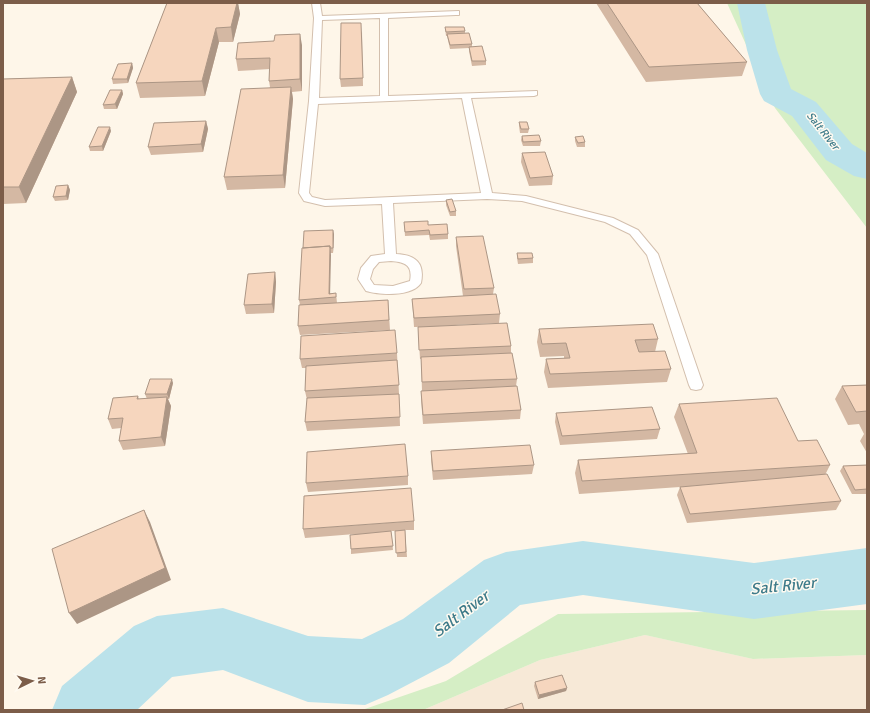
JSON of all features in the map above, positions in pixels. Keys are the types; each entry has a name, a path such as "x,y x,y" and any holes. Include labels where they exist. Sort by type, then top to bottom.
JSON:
{"lane":[{"path":"316,3 318,18 314,101 304,193 308,199 325,203 487,196 522,198 610,220 634,232 652,254 696,385"},
{"path":"318,18 456,13"},
{"path":"384,15 384,98"},
{"path":"314,101 534,93"},
{"path":"466,96 487,196"},
{"path":"387,200 391,257"}],"shaded area":[{"path":"645,635 753,659 867,655 867,710 423,710 540,660"}],"green space":[{"path":"727,3 867,3 867,228 775,108"},
{"path":"867,610 867,655 753,659 645,635 540,660 423,710 362,710 446,681 558,614"}],"building":[{"path":"167,3 237,3 231,27 216,28 202,81 136,83"},
{"path":"607,3 697,3 747,62 649,67"},
{"path":"341,23 361,23 363,78 340,79"},
{"path":"445,27 464,27 465,31 446,32"},
{"path":"469,33 472,44 450,45 447,34"},
{"path":"300,34 300,79 269,81 270,58 236,59 238,43 274,41 275,35"},
{"path":"482,46 486,61 472,61 469,47"},
{"path":"132,63 127,79 112,79 118,64"},
{"path":"72,77 19,187 3,187 3,79"},
{"path":"291,87 283,175 224,177 241,89"},
{"path":"110,90 122,90 115,104 103,105"},
{"path":"206,121 201,144 148,147 154,123"},
{"path":"519,122 527,122 529,129 521,129"},
{"path":"98,127 110,127 102,146 89,147"},
{"path":"539,135 541,141 523,142 522,136"},
{"path":"583,136 585,142 578,143 575,137"},
{"path":"545,152 553,176 530,178 522,153"},
{"path":"68,185 66,196 53,197 56,186"},
{"path":"452,199 456,211 450,212 446,200"},
{"path":"428,221 428,225 447,224 448,234 430,235 429,230 405,232 404,222"},
{"path":"333,230 333,248 330,248 330,246 303,248 304,231"},
{"path":"483,236 494,288 464,289 456,237"},
{"path":"330,246 329,294 336,293 336,297 299,300 302,248"},
{"path":"517,253 532,253 533,258 518,259"},
{"path":"275,272 272,304 244,305 248,274"},
{"path":"496,294 500,314 414,318 412,299"},
{"path":"388,300 389,320 298,326 299,305"},
{"path":"507,323 511,346 419,350 418,327"},
{"path":"653,324 658,339 635,340 639,352 665,351 671,369 550,374 546,359 570,358 566,343 542,344 539,329"},
{"path":"395,330 397,353 300,359 301,336"},
{"path":"512,353 517,379 422,382 421,357"},
{"path":"397,360 399,385 305,391 306,366"},
{"path":"150,379 172,379 167,394 145,394"},
{"path":"867,385 867,411 856,412 842,386"},
{"path":"517,386 521,410 423,415 421,391"},
{"path":"399,394 400,417 305,422 307,398"},
{"path":"138,396 137,399 167,397 161,437 119,441 123,418 108,419 113,398"},
{"path":"777,398 798,441 817,440 830,465 582,481 578,460 697,453 679,404"},
{"path":"652,407 660,429 562,436 556,413"},
{"path":"405,444 408,476 306,483 307,452"},
{"path":"530,445 534,465 433,471 431,451"},
{"path":"867,465 867,489 855,490 843,466"},
{"path":"827,474 841,501 690,514 680,487"},
{"path":"411,488 414,521 303,529 304,496"},
{"path":"144,510 165,568 69,613 52,549"},
{"path":"405,530 406,552 396,553 395,531"},
{"path":"391,531 393,546 351,549 350,535"},
{"path":"562,675 567,688 539,695 535,682"},
{"path":"522,703 524,710 502,710"}],"waterway":[{"name":"Salt River","path":"751,3 762,50 776,94 804,109 839,152 867,168"},
{"name":"Salt River","path":"86,710 157,648 223,639 308,669 365,672 426,641 506,580 583,568 754,591 867,576"}]}
